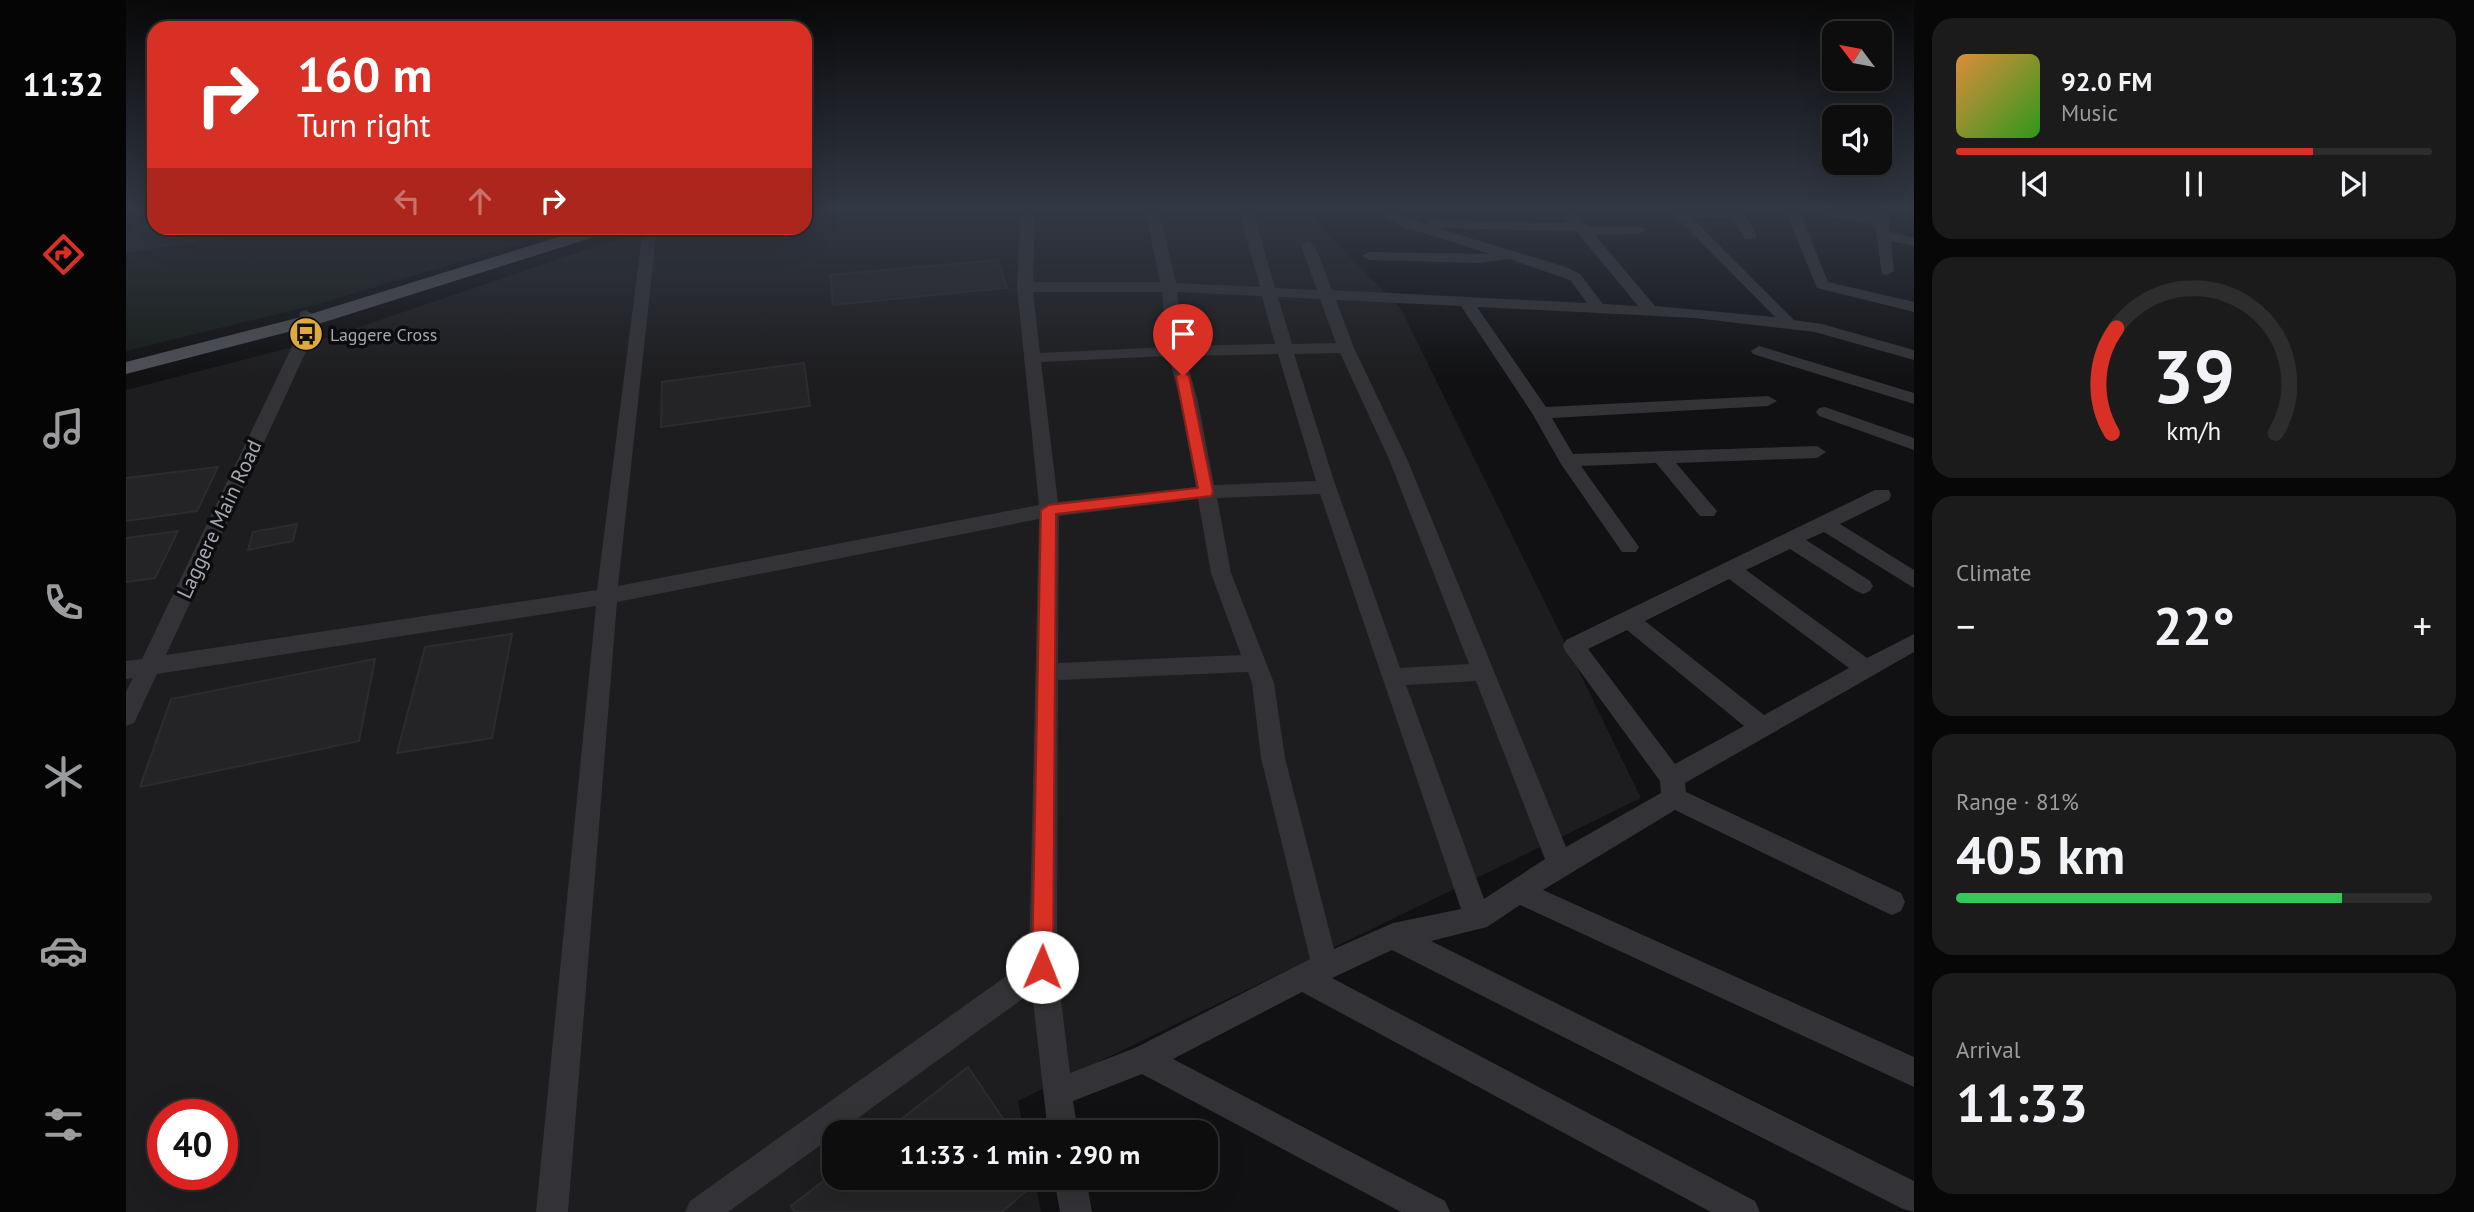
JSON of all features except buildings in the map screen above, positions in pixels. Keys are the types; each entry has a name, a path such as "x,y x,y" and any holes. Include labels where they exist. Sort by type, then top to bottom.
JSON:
{"main road":[{"path":"126,360 307,318 465,267"},
{"path":"126,368 307,318 477,267"}],"street":[{"path":"552,1212 607,596 645,267"},
{"path":"1026,267 1025,287 1049,510 1042,967 1061,1120"},
{"path":"1164,267 1176,351 1189,401 1221,573 1263,683 1273,758 1313,971"},
{"path":"1262,267 1327,487 1478,918"},
{"path":"1316,267 1346,348 1398,459 1560,864"},
{"path":"1551,267 1575,277 1599,309"},
{"path":"1614,267 1651,311"},
{"path":"1733,267 1788,322"},
{"path":"1815,267 1822,285 1914,307"},
{"path":"1887,267 1887,271"},
{"path":"1025,287 1169,287 1651,311 1788,322 1842,332 1914,355"},
{"path":"1467,303 1541,413 1567,460 1629,547"},
{"name":"Laggere Main Road","path":"126,716 306,334 307,318"},
{"path":"1032,358 1176,351 1346,348"},
{"path":"1759,351 1914,399"},
{"path":"1541,413 1768,401"},
{"path":"1825,412 1914,444"},
{"path":"1567,460 1817,452"},
{"path":"1661,457 1707,511"},
{"path":"126,670 607,596 1049,510 1206,492 1327,487"},
{"path":"1882,495 1574,646 1673,788 1892,902"},
{"path":"1824,523 1914,580"},
{"path":"1791,540 1863,586"},
{"path":"1730,569 1866,669"},
{"path":"1628,619 1762,727"},
{"path":"1057,1093 1143,1059 1313,971 1393,936 1478,918 1762,727 1914,642"},
{"path":"1046,673 1256,663"},
{"path":"1393,677 1483,672"},
{"path":"1519,892 1914,1072"},
{"path":"1393,936 1914,1198"},
{"path":"701,1212 1042,967"},
{"path":"1313,971 1744,1212"},
{"path":"1143,1059 1434,1212"},
{"path":"1072,1190 1076,1212"}],"shaded area":[{"path":"126,267 444,267 318,304 126,351"},
{"path":"537,267 1360,267 1401,309 1641,798 1018,1101 1022,1120 822,1120 822,1190 1036,1190 1041,1212 126,1212 126,390 324,339"}],"place":[{"name":"Laggere Cross","path":"306,334"}],"route":[{"path":"1042,967 1049,510 1206,492 1183,376"}]}
